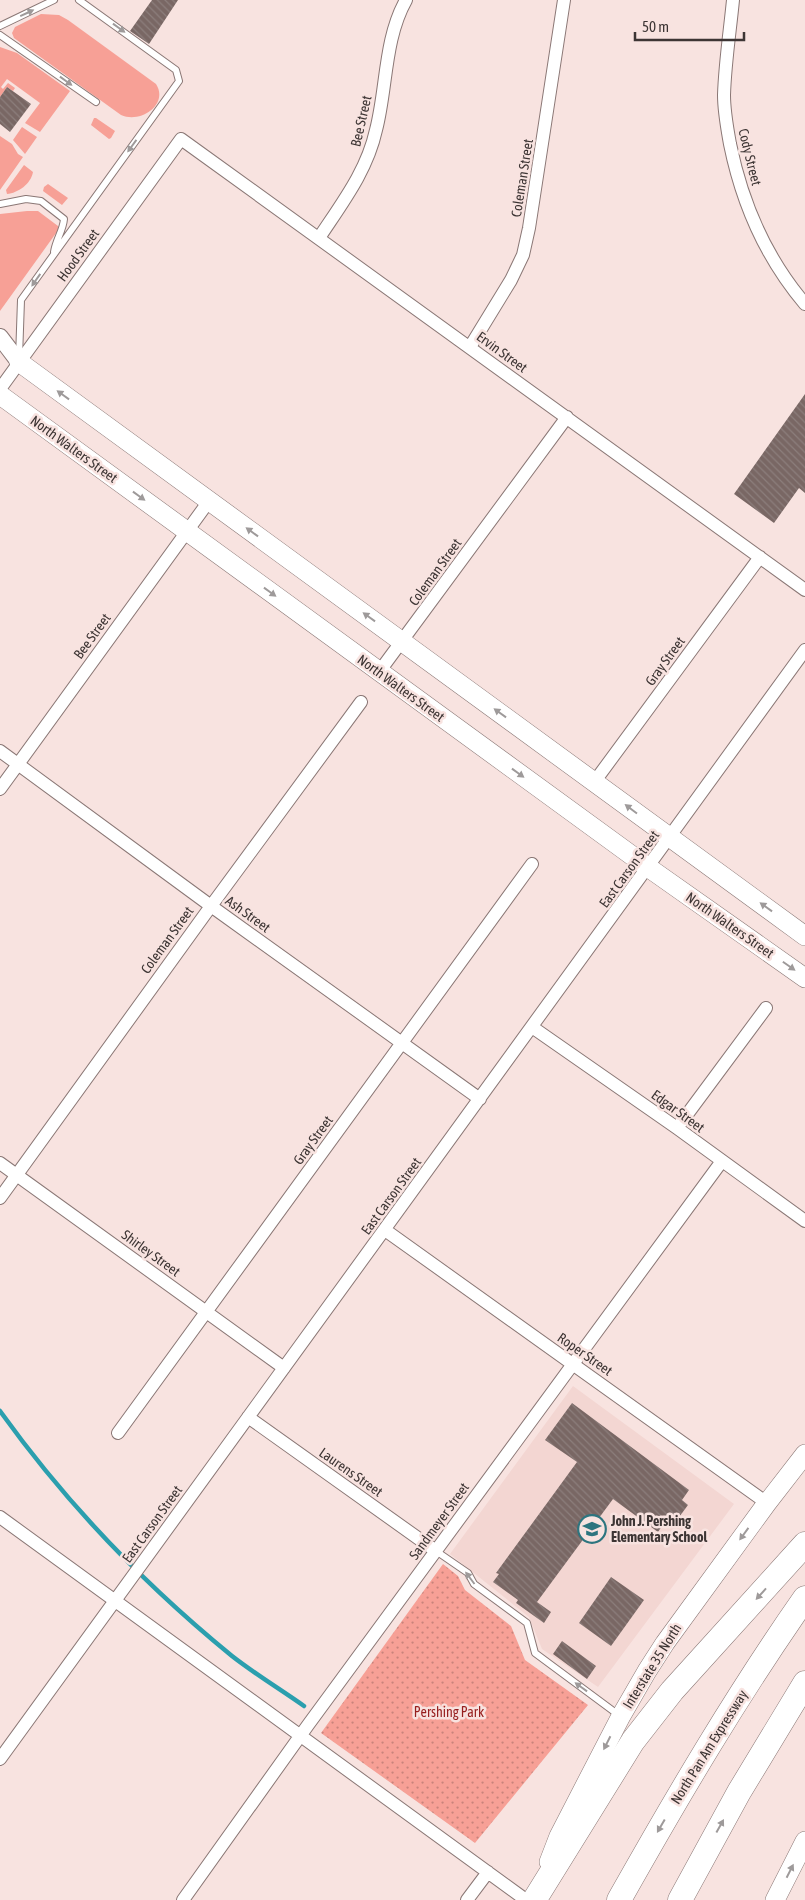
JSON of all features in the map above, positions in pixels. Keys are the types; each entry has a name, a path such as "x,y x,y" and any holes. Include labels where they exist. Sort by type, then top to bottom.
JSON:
{"highway":[{"path":"532,1900 633,1742 655,1712 805,1544"},
{"name":"North Pan Am Expressway","path":"619,1900 676,1800 769,1650 805,1598"},
{"path":"680,1900 739,1792 805,1683"}],"main road":[{"path":"19,362 805,936"},
{"name":"North Walters Street","path":"0,395 648,868 805,978"},
{"name":"Interstate 35 North","path":"532,1900 559,1836 621,1716 665,1643 805,1454"},
{"path":"775,1900 805,1841"}],"street":[{"name":"Bee Street","path":"320,238 352,188 369,156 377,130 394,31 406,0"},
{"name":"Coleman Street","path":"470,347 511,280 523,255 529,228 564,0"},
{"name":"Cody Street","path":"733,0 724,95 725,118 734,160 743,193 768,252 785,279 805,304"},
{"name":"Ervin Street","path":"181,138 805,590"},
{"name":"Hood Street","path":"0,389 181,138"},
{"path":"0,338 19,362"},
{"path":"0,358 19,362"},
{"name":"Coleman Street","path":"379,672 567,417"},
{"name":"Bee Street","path":"0,789 209,501"},
{"name":"Gray Street","path":"595,781 760,557"},
{"name":"East Carson Street","path":"0,1759 805,650"},
{"name":"Coleman Street","path":"0,1198 361,702"},
{"name":"Ash Street","path":"0,751 211,906 480,1099"},
{"name":"Gray Street","path":"118,1433 532,864"},
{"path":"677,1128 766,1008"},
{"name":"Edgar Street","path":"532,1027 677,1128 805,1221"},
{"name":"Sandmeyer Street","path":"183,1900 301,1734 722,1161"},
{"name":"Shirley Street","path":"0,1163 284,1368"},
{"name":"Roper Street","path":"385,1230 767,1503"},
{"name":"Laurens Street","path":"248,1417 436,1551"},
{"path":"0,1517 301,1734 488,1872 532,1900"},
{"path":"471,1895 488,1872"}],"lane":[{"path":"0,26 54,0"},
{"path":"19,362 21,300 179,81 176,70 79,0"},
{"path":"0,35 96,102"},
{"path":"0,204 26,199 41,201 64,219 64,228 56,241 53,255"},
{"path":"436,1551 468,1573 474,1584 528,1623 535,1653 621,1716"}],"shaded area":[{"name":"John J. Pershing Elementary School","path":"573,1386 734,1504 598,1687 542,1649 529,1617 450,1554"}],"green space":[{"path":"41,14 59,15 68,20 156,84 159,91 159,99 156,105 151,110 137,117 121,115 14,38 12,33 15,27"},
{"path":"0,47 17,53 70,91 40,132 25,123 40,103 7,79 1,87 3,89 8,83 15,88 13,91 7,87 0,97"},
{"path":"94,118 115,131 111,138 109,139 91,125"},
{"path":"22,127 37,137 25,154 13,140"},
{"path":"0,136 12,144 18,154 23,157 0,190"},
{"path":"24,165 33,172 30,180 20,190 7,194 6,190"},
{"path":"48,184 68,198 62,205 43,191 44,187"},
{"path":"38,211 58,226 59,229 0,311 0,214"},
{"name":"Pershing Park","path":"443,1564 458,1576 465,1590 511,1626 525,1660 588,1705 475,1843 321,1733"}],"building":[{"path":"152,0 178,0 149,44 130,31"},
{"path":"7,87 31,104 10,132 0,124 0,97"},
{"path":"805,394 805,493 799,488 774,523 734,494"},
{"path":"572,1403 689,1490 682,1500 688,1505 674,1524 667,1519 658,1532 613,1499 537,1602 551,1612 544,1623 516,1603 518,1600 493,1582 499,1574 496,1573 577,1462 545,1440"},
{"path":"611,1577 644,1600 611,1646 579,1623"},
{"path":"562,1641 596,1666 587,1679 553,1654"}],"waterway":[{"path":"0,1411 25,1445 79,1510 138,1572 168,1601 232,1656 304,1706"}],"place":[{"name":"John J. Pershing Elementary School","path":"592,1529"}]}
